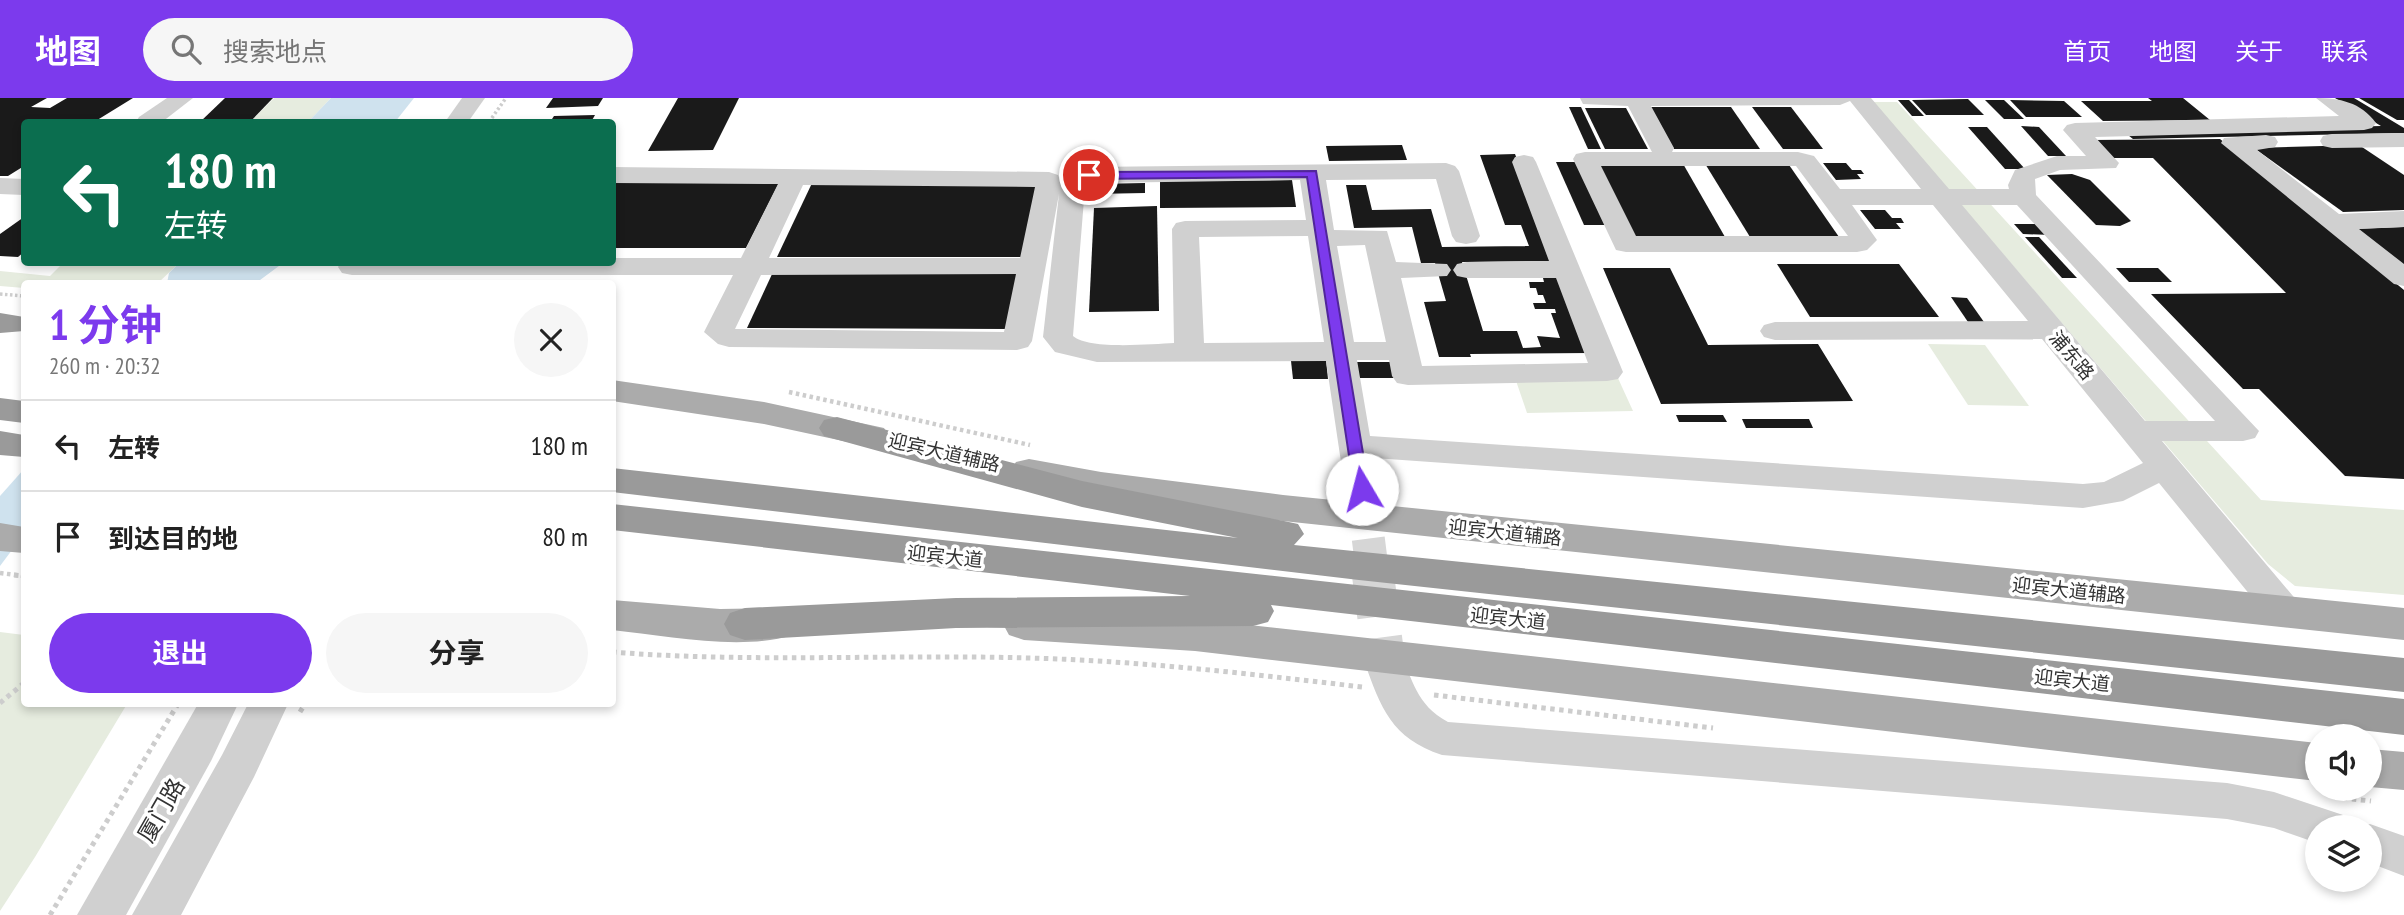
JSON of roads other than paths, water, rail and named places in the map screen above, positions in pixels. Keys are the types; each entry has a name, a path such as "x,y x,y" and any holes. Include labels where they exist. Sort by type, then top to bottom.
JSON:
{"highway":[{"path":"0,409 21,412"},
{"path":"837,428 1082,494 1335,543 1737,586 1951,628"},
{"path":"0,443 21,446"},
{"name":"迎宾大道","path":"616,480 1359,566 2404,675"},
{"name":"迎宾大道","path":"616,517 2404,717"},
{"path":"745,624 956,613 1081,611 1279,611 1493,616"}],"main road":[{"name":"迎宾大道辅路","path":"616,391 709,404 837,428 1076,480 1283,508 2404,624"},
{"path":"0,537 21,540"},
{"path":"616,615 720,625 980,621 1195,635 2305,761"},
{"path":"2382,769 2404,771"}],"street":[{"path":"151,119 182,98"},
{"path":"458,119 474,98"},
{"path":"1591,99 1840,98"},
{"name":"浦东路","path":"1859,98 2285,611"},
{"path":"2135,431 2243,431 2024,197 2021,185 2024,175 2057,163 2106,163 2075,130 2364,123 2327,98"},
{"path":"1635,99 1662,148"},
{"path":"2404,155 2393,140 2233,143 2404,278"},
{"path":"1585,159 1797,159 1805,161 1833,197 1862,236 1863,240 1857,244 1626,244 1585,159"},
{"path":"1189,354 1185,229 1322,233 1377,237 1408,376 1607,372 1524,162"},
{"path":"1403,351 1189,354 1089,352 1066,346 1058,337 1073,184 1089,175 1446,171 1466,236"},
{"path":"1312,173 1362,489"},
{"path":"616,175 794,177 1049,180 1017,341 729,338 719,332 794,177"},
{"path":"0,186 21,187"},
{"path":"1833,197 2024,197"},
{"path":"2333,222 2404,219"},
{"path":"616,265 1033,266"},
{"path":"351,271 448,266"},
{"path":"1467,270 1566,269"},
{"path":"1384,270 1437,270"},
{"path":"1775,331 2051,330"},
{"path":"1356,446 2084,496 2111,493 2164,466"},
{"path":"1384,661 1404,710 1419,726 1442,738 2227,801 2274,810 2305,821"},
{"name":"厦门路","path":"101,915 196,749 217,707"},
{"path":"156,915 239,765 267,707"},
{"path":"2382,848 2404,856"}],"water":[{"path":"331,98 414,98 397,119 311,119"},
{"path":"176,266 279,266 260,280 168,280 169,273"},
{"path":"21,472 21,538 0,566 0,496"}],"tunnel":[{"path":"1362,489 1373,576"},
{"path":"1373,575 1384,661"}]}
